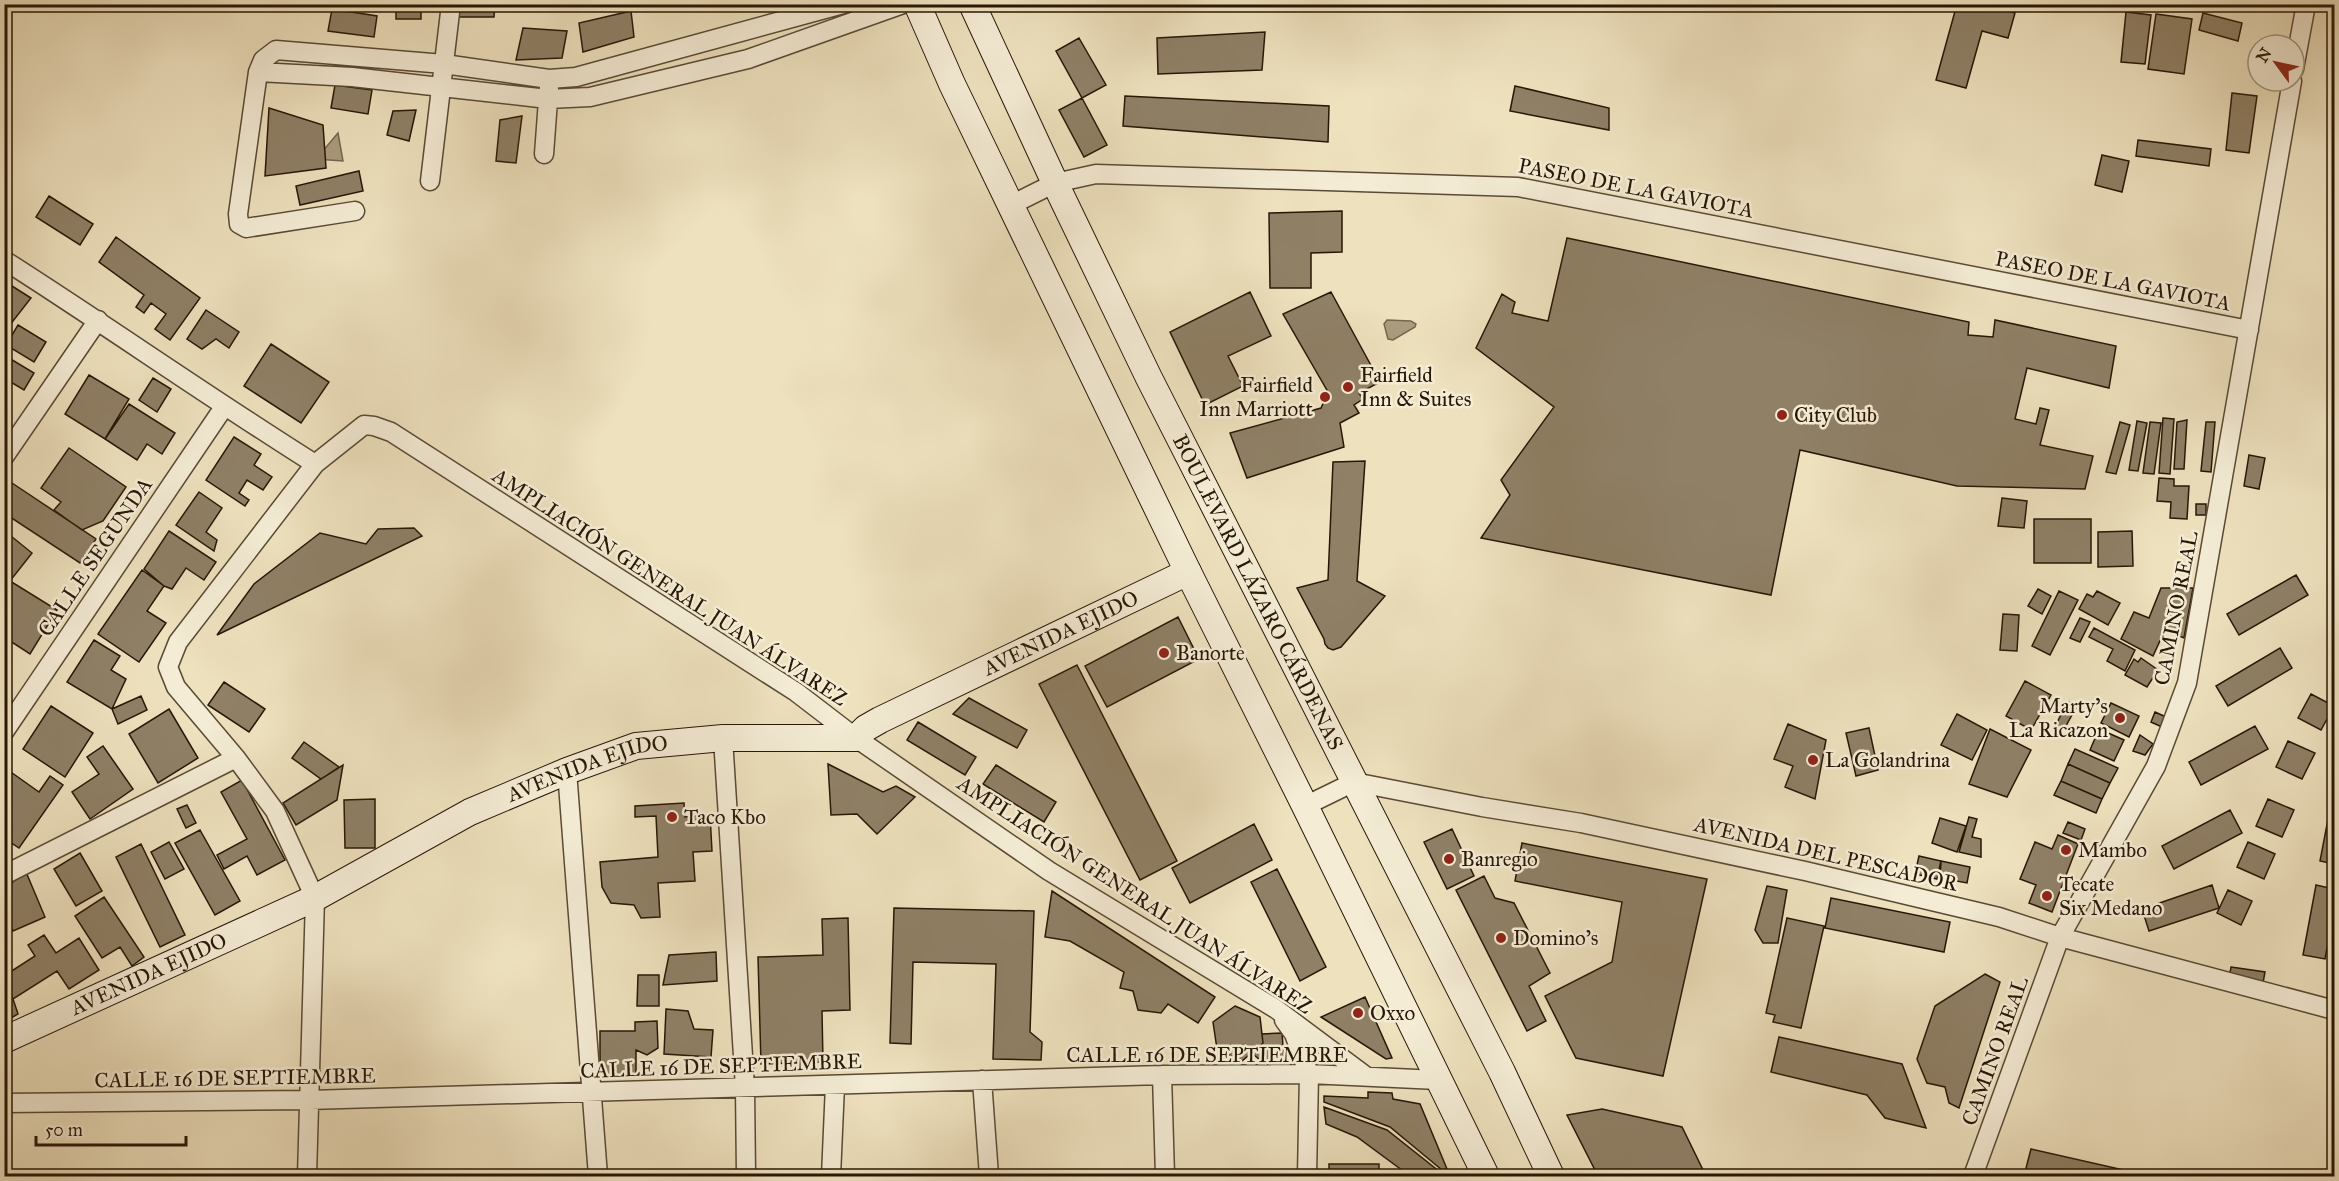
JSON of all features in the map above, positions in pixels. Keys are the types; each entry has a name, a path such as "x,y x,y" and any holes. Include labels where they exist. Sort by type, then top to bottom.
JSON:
{"main road":[{"path":"917,4 952,84 1188,572 1486,1176"},
{"name":"BOULEVARD LÁZARO CÁRDENAS","path":"972,4 1149,378 1502,1072 1542,1170"},
{"name":"AVENIDA EJIDO","path":"4,1040 315,898 470,812 567,771 636,746 723,738 856,738 866,728 880,720 1188,572"}],"street":[{"path":"430,181 451,4"},
{"path":"355,211 246,228 239,224 238,214 258,72 263,60 276,50 444,64 549,79 576,77 843,4"},
{"path":"258,72 352,77 548,99 590,96 748,59 903,4"},
{"path":"2301,33 2306,4"},
{"path":"544,154 549,79"},
{"name":"CAMINO REAL","path":"1973,1176 2060,937 2156,766 2187,683 2290,93"},
{"name":"PASEO DE LA GAVIOTA","path":"1011,205 1055,183 1096,174 1518,187 2249,330"},
{"path":"4,260 98,320 224,407 315,464 178,642 168,667 176,687 236,758 275,811 315,898 308,1176"},
{"path":"4,457 98,320"},
{"name":"CALLE SEGUNDA","path":"4,732 224,407"},
{"name":"AMPLIACIÓN GENERAL JUAN ÁLVAREZ","path":"315,464 364,425 391,432 796,692 856,738 1049,871 1276,1009 1367,1077"},
{"path":"723,738 745,1088 746,1176"},
{"path":"4,875 236,758"},
{"path":"567,771 598,1176"},
{"path":"1305,806 1354,782"},
{"name":"AVENIDA DEL PESCADOR","path":"1354,782 1482,807 1581,823 1750,858 1999,916 2060,937 2334,1010"},
{"path":"1276,1009 1294,1034 1309,1074 1306,1176"},
{"name":"CALLE 16 DE SEPTIEMBRE","path":"4,1103 309,1100 1162,1075 1309,1074 1438,1080"},
{"path":"1162,1075 1165,1176"},
{"path":"982,1080 989,1176"},
{"path":"831,1176 835,1085"}],"shaded area":[{"path":"338,133 343,161 316,159"},
{"path":"1387,320 1411,321 1416,324 1415,327 1393,340 1388,339 1384,324"}],"building":[{"path":"396,4 421,4 421,19 396,19"},
{"path":"451,4 495,4 494,17 450,17"},
{"path":"1957,4 1985,4 2015,13 2008,38 1982,31 1966,88 1936,80"},
{"path":"332,9 377,16 374,37 328,31"},
{"path":"631,11 634,37 583,52 579,23"},
{"path":"2126,12 2151,15 2145,64 2121,62"},
{"path":"2203,13 2242,23 2238,41 2199,30"},
{"path":"2156,14 2192,19 2184,74 2148,69"},
{"path":"523,28 567,31 562,58 516,60"},
{"path":"1265,32 1262,70 1158,74 1157,38"},
{"path":"1079,38 1106,85 1082,98 1056,51"},
{"path":"335,85 372,90 368,114 331,108"},
{"path":"1515,86 1609,108 1609,130 1510,111"},
{"path":"2232,93 2257,96 2249,153 2226,150"},
{"path":"1125,96 1329,106 1328,142 1123,126"},
{"path":"1082,98 1107,145 1084,157 1059,110"},
{"path":"269,108 323,125 326,168 265,176"},
{"path":"416,110 409,141 387,135 393,111"},
{"path":"522,116 516,163 496,161 500,120"},
{"path":"2138,140 2211,149 2209,166 2136,156"},
{"path":"2102,155 2129,161 2122,192 2095,185"},
{"path":"359,171 363,191 300,205 296,186"},
{"path":"49,196 93,224 80,245 36,217"},
{"path":"1342,211 1342,252 1311,253 1311,288 1270,288 1269,213"},
{"path":"116,237 200,298 170,340 155,329 166,314 151,303 144,313 136,307 144,295 99,262"},
{"name":"City Club","path":"1567,238 1969,322 1968,335 1993,337 1995,320 2116,346 2109,388 2027,368 2015,419 2036,424 2040,408 2049,410 2040,445 2093,456 2085,489 1957,486 1800,450 1771,595 1481,538 1510,495 1501,480 1554,407 1476,348 1502,294 1515,302 1512,313 1548,321"},
{"path":"4,281 31,298 13,321 4,315"},
{"path":"1250,292 1271,336 1228,356 1243,386 1205,405 1170,332"},
{"name":"Fairfield Inn & Suites","path":"1331,292 1380,382 1359,393 1363,399 1354,405 1359,413 1340,423 1344,447 1247,478 1230,433 1321,408 1328,392 1283,314"},
{"path":"206,310 239,332 229,348 216,339 202,349 187,339"},
{"path":"4,316 13,321 4,334"},
{"path":"18,325 46,342 34,362 6,345"},
{"path":"271,344 329,382 301,423 244,386"},
{"path":"4,355 34,373 24,390 4,378"},
{"path":"89,375 129,399 105,439 65,414"},
{"path":"153,378 171,389 157,412 139,400"},
{"path":"129,404 175,433 162,454 147,444 137,460 105,439"},
{"path":"4,413 11,417 4,427"},
{"path":"2163,418 2174,419 2170,474 2159,473"},
{"path":"2187,420 2184,469 2174,469 2177,422"},
{"path":"2137,421 2147,423 2138,471 2129,470"},
{"path":"2120,422 2130,425 2116,474 2106,472"},
{"path":"2150,422 2161,423 2154,474 2143,473"},
{"path":"2206,422 2215,422 2211,472 2201,471"},
{"path":"234,437 261,454 254,465 272,477 263,490 247,480 239,493 249,500 245,506 206,480"},
{"path":"69,448 126,487 103,521 82,530 54,510 61,502 41,488"},
{"path":"2249,455 2265,458 2259,489 2244,486"},
{"path":"1365,461 1357,581 1385,596 1341,647 1333,650 1325,644 1297,588 1328,580 1333,462"},
{"path":"2159,478 2174,479 2174,486 2189,486 2187,519 2170,518 2171,502 2157,501"},
{"path":"9,481 96,539 80,563 4,513 4,488"},
{"path":"199,492 222,508 206,532 217,540 214,551 176,525"},
{"path":"2002,498 2027,501 2024,528 1998,526"},
{"path":"2196,504 2206,504 2206,515 2196,515"},
{"path":"2034,519 2091,519 2091,563 2034,563"},
{"path":"414,528 422,536 217,635 254,584 320,533 366,544 378,529"},
{"path":"169,531 216,562 204,580 186,568 172,589 164,586 144,569"},
{"path":"2132,531 2133,566 2098,567 2098,532"},
{"path":"6,532 32,553 10,581 4,576"},
{"path":"142,570 164,586 147,611 166,623 139,662 98,634"},
{"path":"2296,575 2308,595 2239,635 2227,614"},
{"path":"10,581 57,610 30,654 4,637 4,589"},
{"path":"2161,588 2193,588 2184,638 2165,630 2153,656 2121,639 2134,612 2149,618"},
{"path":"2038,589 2051,596 2042,614 2028,606"},
{"path":"2059,591 2078,600 2050,655 2032,646"},
{"path":"2097,591 2120,603 2108,625 2079,609 2087,594 2093,597"},
{"path":"2003,614 2019,615 2017,651 2000,650"},
{"path":"1178,617 1199,659 1107,707 1085,666"},
{"path":"2080,618 2090,622 2080,642 2070,638"},
{"path":"2094,628 2135,650 2125,671 2107,661 2113,649 2089,637"},
{"path":"94,640 120,656 111,670 126,679 112,709 67,682"},
{"path":"2280,648 2292,668 2228,706 2216,686"},
{"path":"2141,658 2158,670 2147,687 2125,675 2134,659 2138,662"},
{"path":"1077,665 1177,861 1140,880 1039,684"},
{"path":"2025,681 2051,695 2031,730 2006,716"},
{"path":"224,682 265,709 249,732 208,705"},
{"path":"2311,694 2334,706 2321,730 2298,718"},
{"path":"141,696 147,710 118,724 112,709"},
{"path":"969,698 1027,730 1017,748 953,714"},
{"path":"2067,702 2078,704 2062,733 2054,729"},
{"path":"2111,703 2139,716 2129,737 2101,723"},
{"path":"51,706 93,733 65,777 23,749"},
{"path":"169,709 198,758 158,783 129,734"},
{"path":"2155,712 2166,717 2162,727 2151,722"},
{"path":"1957,714 1987,730 1972,760 1941,745"},
{"path":"918,722 976,757 965,775 907,740"},
{"path":"1788,724 1826,740 1815,799 1785,787 1793,766 1774,759"},
{"path":"2255,726 2268,749 2201,785 2189,762"},
{"path":"1869,728 1878,770 1856,776 1846,733"},
{"path":"1990,729 2031,750 2007,797 1969,784"},
{"path":"2099,729 2124,740 2114,761 2090,750"},
{"path":"2140,735 2153,744 2145,755 2133,751"},
{"path":"2288,741 2315,753 2302,779 2276,767"},
{"path":"304,742 339,767 321,779 292,758"},
{"path":"103,746 133,789 90,819 72,792 99,774 87,757"},
{"path":"2075,749 2118,768 2110,783 2068,764"},
{"path":"828,764 883,792 896,786 915,797 877,834 857,814 831,815"},
{"path":"2068,764 2110,783 2102,799 2061,781"},
{"path":"343,765 337,800 296,825 283,803"},
{"path":"996,765 1056,802 1044,822 983,784"},
{"path":"8,770 39,792 50,776 63,785 19,848 4,838 4,776"},
{"path":"242,780 285,860 257,875 247,856 224,869 217,855 247,839 221,792"},
{"path":"2061,781 2102,799 2096,813 2054,795"},
{"path":"2334,788 2334,864 2320,861"},
{"path":"375,799 375,848 345,848 344,800"},
{"path":"2268,799 2294,810 2282,837 2256,826"},
{"path":"684,803 685,817 710,815 712,851 693,852 695,881 658,883 660,917 641,918 634,905 611,903 602,887 600,862 658,857 656,816 635,817 635,806"},
{"path":"187,805 196,823 186,828 177,809"},
{"path":"2230,810 2242,833 2174,869 2162,846"},
{"path":"1969,817 1977,819 1972,837 1981,839 1981,857 1959,852"},
{"path":"1940,818 1966,826 1957,852 1932,843"},
{"path":"2068,822 2085,829 2081,840 2063,833"},
{"path":"1254,824 1272,860 1190,903 1172,868"},
{"name":"Banregio","path":"1452,829 1474,876 1447,889 1424,842"},
{"path":"200,830 240,901 215,915 175,843"},
{"path":"2058,835 2078,844 2052,912 2029,903 2036,885 2020,879 2035,842 2052,849"},
{"path":"169,842 184,869 165,879 151,852"},
{"path":"2248,842 2275,854 2264,879 2237,867"},
{"path":"1522,843 1707,879 1663,1076 1576,1058 1545,996 1612,962 1622,902 1515,881"},
{"path":"141,844 185,935 160,947 116,857"},
{"path":"80,853 102,891 76,906 54,869"},
{"path":"1919,856 1941,861 1937,879 1915,874"},
{"path":"1941,861 1970,867 1967,883 1940,878"},
{"path":"1277,869 1326,967 1300,981 1251,882"},
{"path":"26,872 45,917 13,931 4,912 4,889"},
{"path":"1484,876 1495,898 1514,903 1550,973 1529,986 1546,1021 1527,1031 1456,890"},
{"path":"2212,885 2219,908 2149,931 2142,909"},
{"path":"2316,885 2334,889 2334,910 2325,959 2303,955"},
{"path":"1767,886 1787,890 1778,943 1763,943 1755,930"},
{"path":"2228,890 2252,901 2241,925 2217,913"},
{"path":"1052,891 1215,997 1198,1023 1168,1004 1161,1013 1138,1010 1133,991 1120,988 1124,972 1070,941 1045,937"},
{"path":"104,897 144,957 132,966 120,947 102,958 75,916"},
{"path":"1831,898 1950,922 1944,952 1825,928"},
{"path":"894,908 1034,911 1030,1032 1042,1042 1041,1060 993,1059 996,964 913,962 911,1044 890,1043"},
{"path":"848,918 850,1010 822,1011 823,1062 761,1064 758,957 823,955 822,919"},
{"path":"1787,918 1824,926 1801,1028 1773,1022 1775,1015 1766,1013"},
{"path":"44,935 56,953 79,938 99,970 69,989 57,971 13,999 4,986 4,976 35,956 28,945"},
{"path":"716,952 717,981 663,985 669,955"},
{"path":"2231,967 2265,972 2263,983 2229,978"},
{"path":"1985,974 2000,982 1959,1108 1949,1103 1945,1087 1927,1083 1917,1059 1935,1006"},
{"path":"638,975 659,975 659,1006 637,1006"},
{"path":"4,992 13,999 18,1014 4,1022"},
{"path":"1365,997 1392,1058 1386,1059 1321,1017"},
{"path":"1235,1006 1260,1017 1263,1043 1242,1061 1217,1049 1213,1022"},
{"path":"666,1009 688,1011 694,1029 713,1030 711,1057 664,1054"},
{"path":"657,1021 658,1048 647,1055 636,1050 636,1076 600,1077 600,1031 635,1031 635,1022"},
{"path":"1282,1033 1284,1059 1261,1061 1252,1053 1263,1043 1262,1034"},
{"path":"1779,1037 1902,1064 1926,1128 1885,1118 1867,1095 1771,1072"},
{"path":"1368,1092 1392,1093 1393,1099 1420,1104 1447,1169 1442,1170 1390,1127 1324,1102 1324,1096 1368,1098"},
{"path":"1324,1107 1387,1130 1445,1176 1410,1176 1357,1137 1326,1124"},
{"path":"1602,1109 1682,1127 1706,1176 1598,1176 1567,1115"},
{"path":"2031,1149 2150,1176 2024,1176"},
{"path":"1329,1164 1379,1164 1379,1176 1329,1176"}],"place":[{"name":"Fairfield Inn & Suites","path":"1348,387"},
{"name":"Fairfield Inn Marriott","path":"1325,397"},
{"name":"City Club","path":"1782,415"},
{"name":"Banorte","path":"1164,653"},
{"name":"Marty's La Ricazon","path":"2120,718"},
{"name":"La Golandrina","path":"1813,760"},
{"name":"Taco Kbo","path":"672,817"},
{"name":"Mambo","path":"2066,850"},
{"name":"Banregio","path":"1449,859"},
{"name":"Tecate Six Medano","path":"2047,896"},
{"name":"Domino's","path":"1501,938"},
{"name":"Oxxo","path":"1358,1013"}]}
